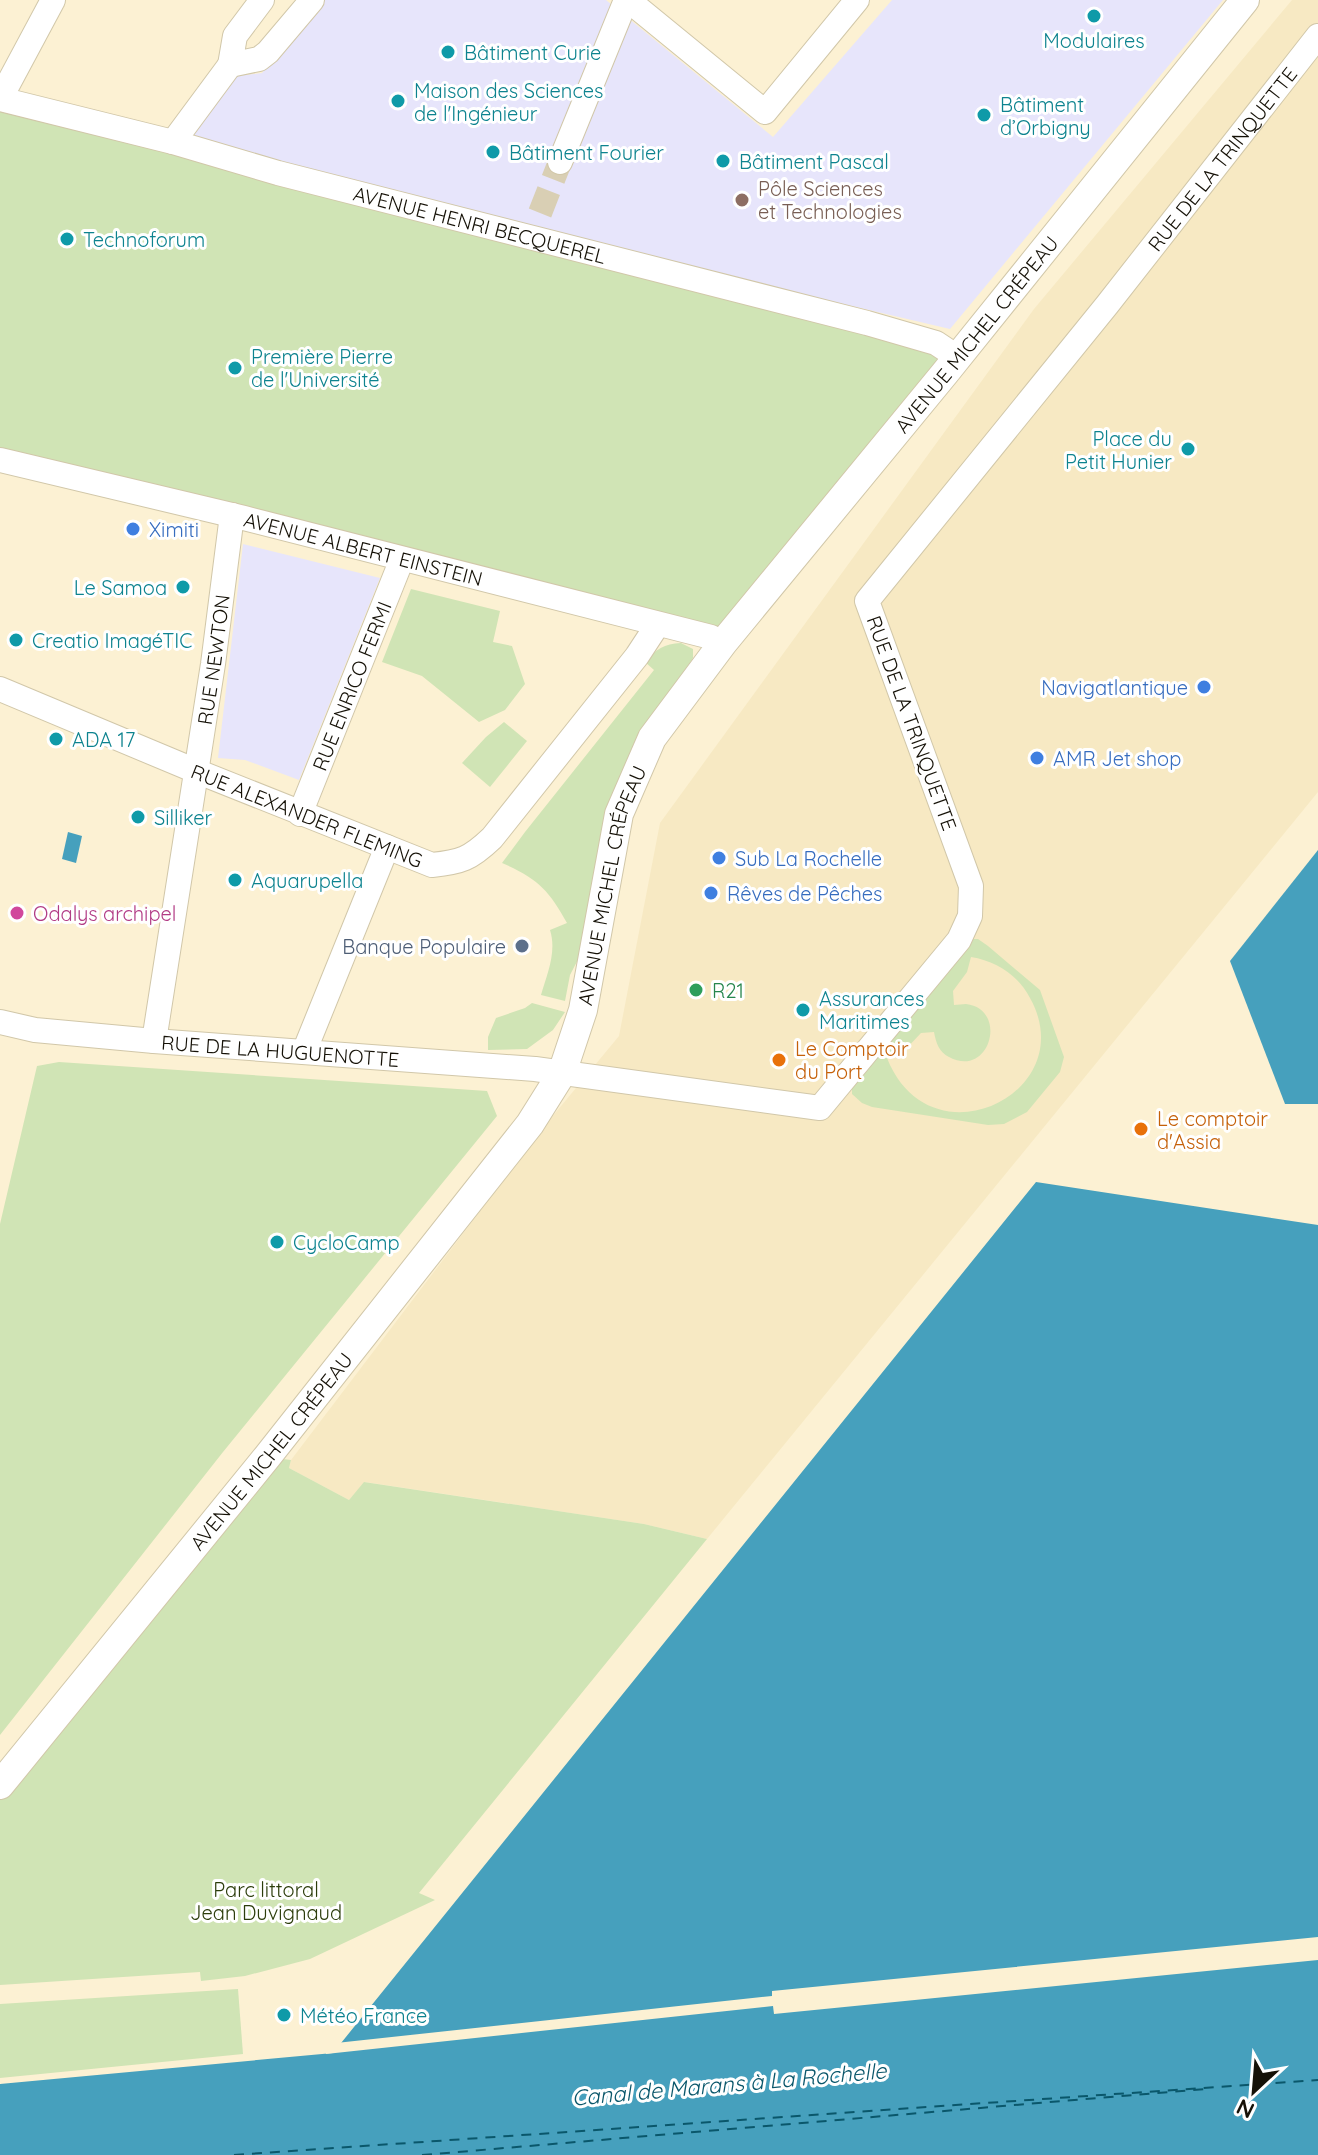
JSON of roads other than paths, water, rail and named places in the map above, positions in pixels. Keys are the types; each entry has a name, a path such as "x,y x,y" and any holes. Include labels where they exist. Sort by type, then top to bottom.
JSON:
{"street":[{"path":"0,99 53,0"},
{"path":"173,142 230,65 235,36 262,0"},
{"path":"230,65 259,59 268,52 312,0"},
{"path":"560,162 627,0 765,112 857,0"},
{"name":"AVENUE MICHEL CRÉPEAU","path":"0,1785 259,1467 482,1186 530,1124 562,1073 583,1010 619,814 652,738 723,643 1245,0"},
{"name":"RUE DE LA TRINQUETTE","path":"562,1073 820,1108 959,940 970,916 971,886 867,601 1107,305 1318,36"},
{"name":"AVENUE HENRI BECQUEREL","path":"0,99 878,326 936,343 957,357"},
{"name":"AVENUE ALBERT EINSTEIN","path":"0,460 232,515 711,637 723,643"},
{"name":"RUE NEWTON","path":"154,1041 213,664 232,515"},
{"name":"RUE ENRICO FERMI","path":"300,814 402,559"},
{"name":"RUE ALEXANDER FLEMING","path":"0,689 300,814 432,865 456,862 476,854 492,838 653,635 658,624"},
{"path":"304,1052 387,847"},
{"name":"RUE DE LA HUGUENOTTE","path":"0,1022 35,1030 154,1041 562,1073"}],"water":[{"path":"68,832 82,836 76,863 62,859"},
{"path":"1318,850 1318,1104 1285,1104 1230,961"},
{"name":"Canal de Marans à La Rochelle","path":"1036,1182 1318,1225 1318,2155 0,2155 0,2084 333,2053"}],"tunnel":[{"path":"540,213 560,162"}],"place":[{"name":"Modulaires","path":"1094,16"},
{"name":"Bâtiment Curie","path":"448,52"},
{"name":"Maison des Sciences de l'Ingénieur","path":"398,101"},
{"name":"Bâtiment d’Orbigny","path":"984,115"},
{"name":"Bâtiment Fourier","path":"493,152"},
{"name":"Bâtiment Pascal","path":"723,161"},
{"name":"Pôle Sciences et Technologies","path":"742,200"},
{"name":"Technoforum","path":"67,239"},
{"name":"Première Pierre de l'Université","path":"235,368"},
{"name":"Place du Petit Hunier","path":"1188,449"},
{"name":"Ximiti","path":"133,529"},
{"name":"Le Samoa","path":"183,587"},
{"name":"Creatio ImagéTIC","path":"16,640"},
{"name":"Navigatlantique","path":"1204,687"},
{"name":"ADA 17","path":"56,739"},
{"name":"AMR Jet shop","path":"1037,758"},
{"name":"Silliker","path":"138,817"},
{"name":"Sub La Rochelle","path":"719,858"},
{"name":"Aquarupella","path":"235,880"},
{"name":"Rêves de Pêches","path":"711,893"},
{"name":"Odalys archipel","path":"17,913"},
{"name":"Banque Populaire","path":"522,946"},
{"name":"R21","path":"696,990"},
{"name":"Assurances Maritimes","path":"803,1010"},
{"name":"Le Comptoir du Port","path":"779,1060"},
{"name":"Le comptoir d'Assia","path":"1141,1129"},
{"name":"CycloCamp","path":"277,1242"},
{"name":"Météo France","path":"284,2015"}],"park label":[{"name":"Parc littoral Jean Duvignaud","path":"266,1900"}]}
